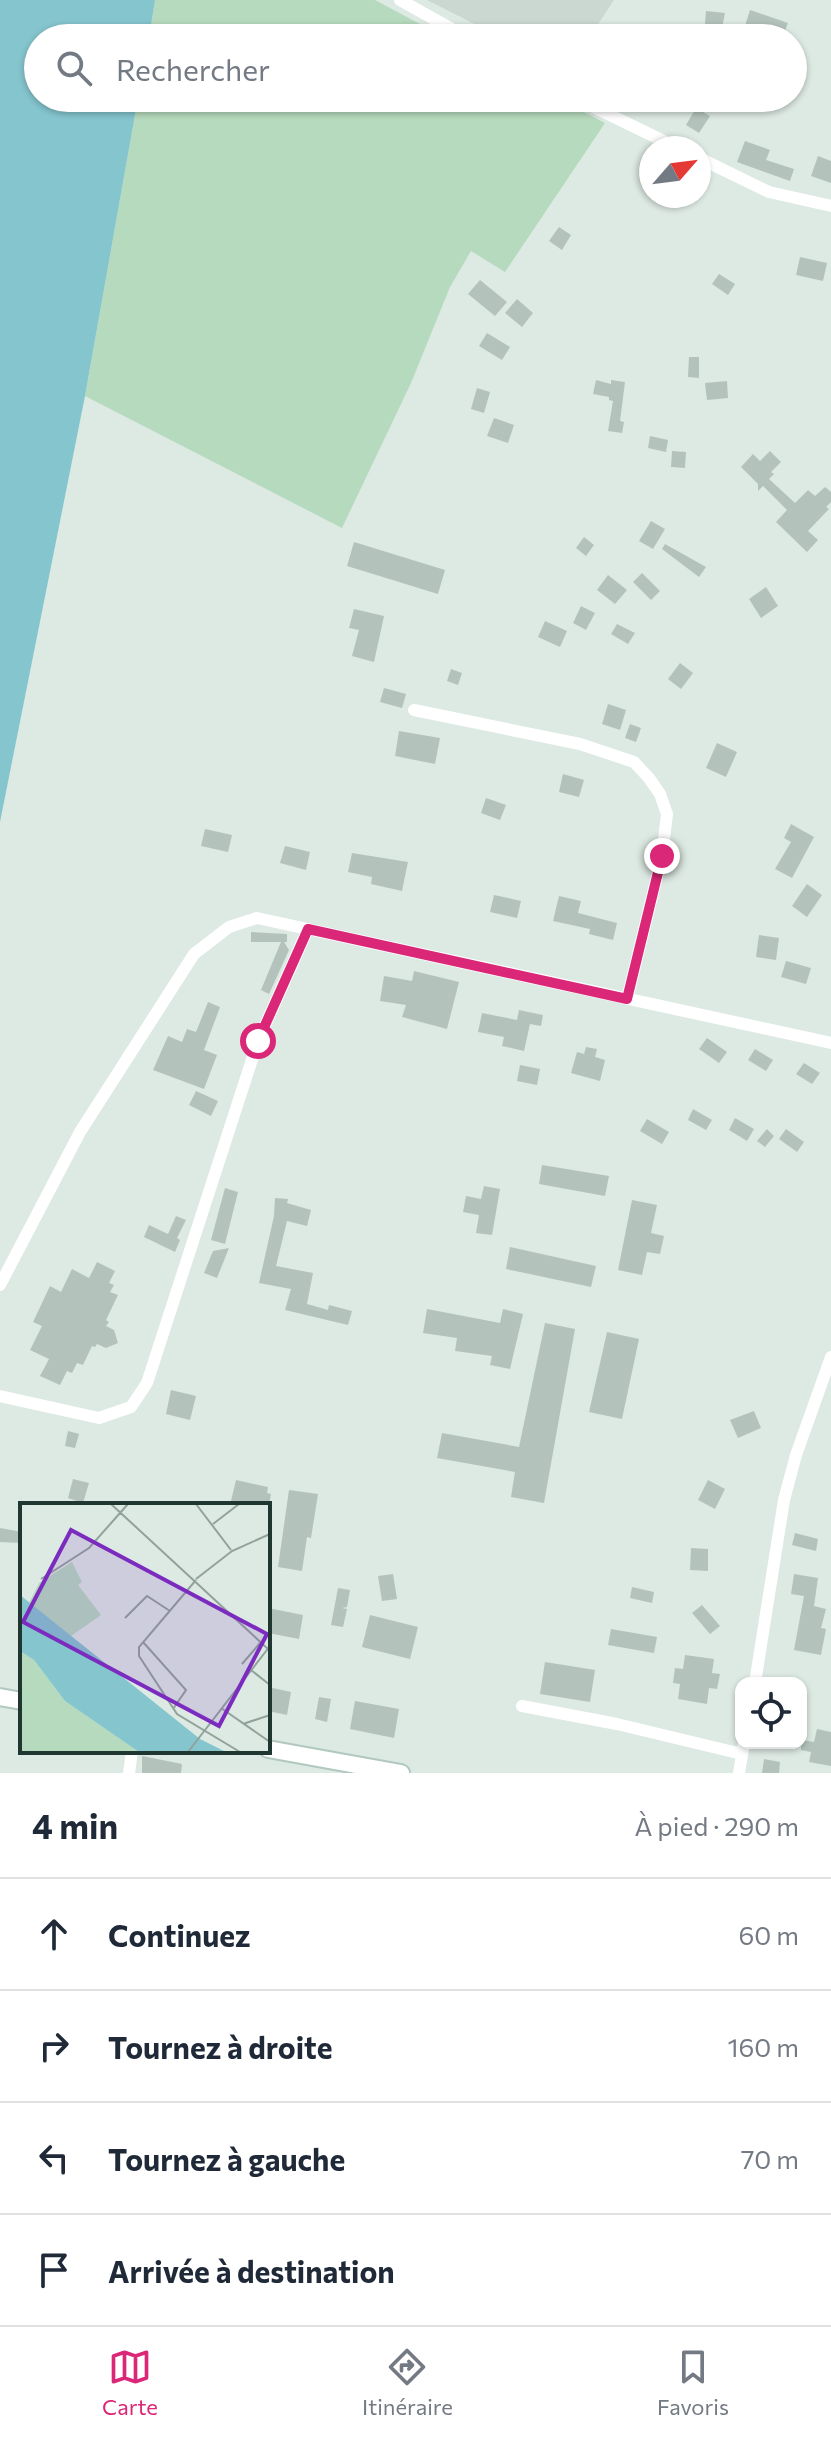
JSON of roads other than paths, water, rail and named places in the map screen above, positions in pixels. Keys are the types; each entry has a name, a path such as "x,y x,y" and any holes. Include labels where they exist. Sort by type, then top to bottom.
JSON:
{"street":[{"path":"400,0 443,24"},
{"path":"604,112 653,136"},
{"path":"711,164 769,192 831,206"},
{"path":"414,710 580,744 634,762 649,778 660,794 667,814 662,856 627,999"},
{"path":"0,1285 80,1132 194,954 229,927 257,918 831,1043"},
{"path":"0,1396 99,1418 131,1407 147,1383 258,1041 308,929"},
{"path":"756,1677 784,1500 796,1455 831,1357"},
{"path":"0,1697 20,1701"},
{"path":"522,1706 735,1746"},
{"path":"270,1749 401,1773"},
{"path":"739,1773 743,1749"},
{"path":"129,1773 132,1753"}],"water":[{"path":"0,0 155,0 151,24 24,24 24,112 136,112 85,396 0,822"}]}
